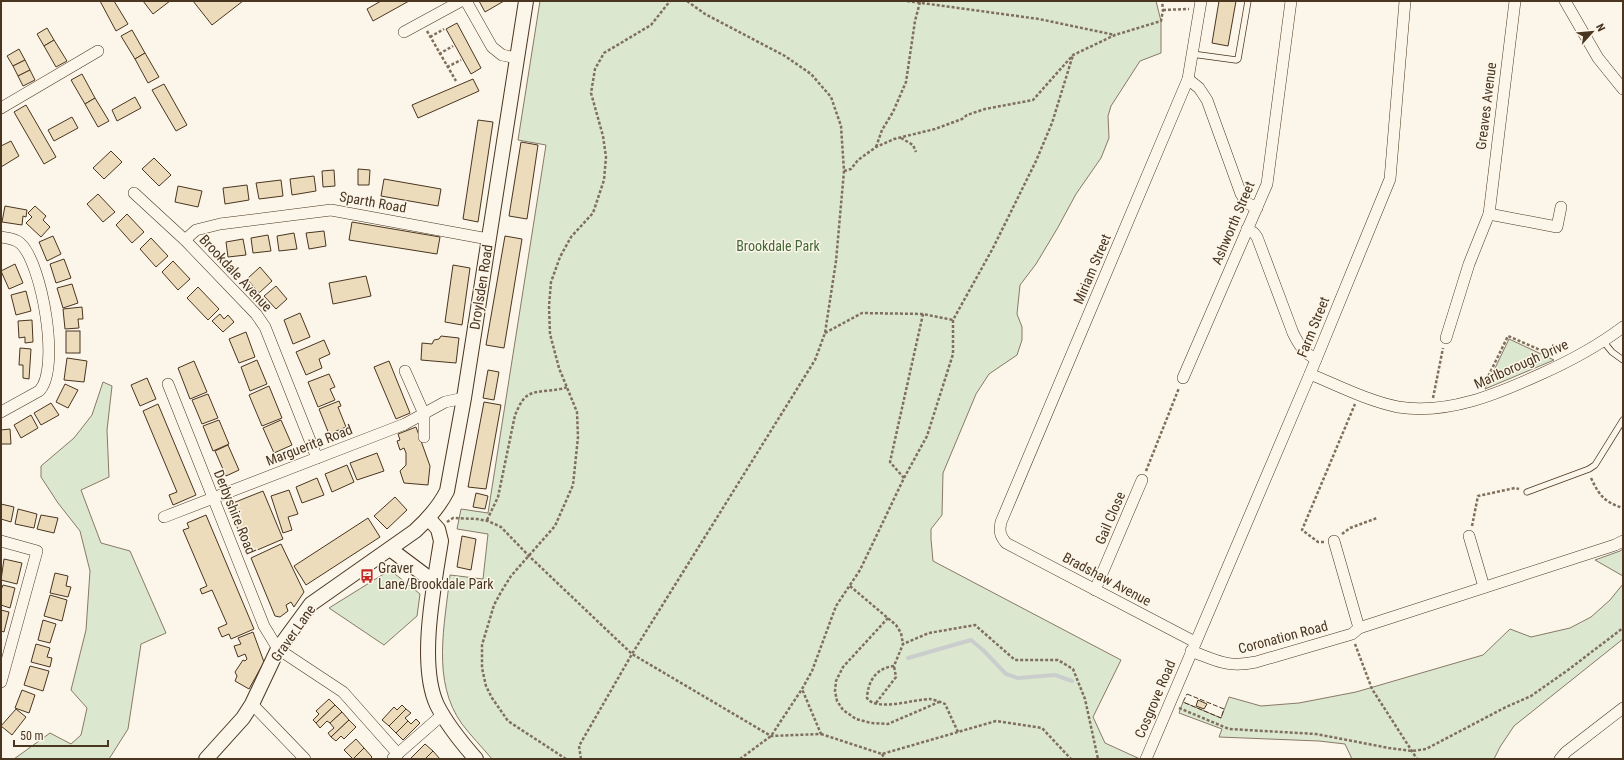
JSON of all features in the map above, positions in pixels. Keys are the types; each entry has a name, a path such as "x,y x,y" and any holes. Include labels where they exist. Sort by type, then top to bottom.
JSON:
{"street":[{"path":"404,32 461,1"},
{"path":"466,1 492,47 502,55 516,58"},
{"name":"Droylsden Road","path":"390,549 415,531 433,524 447,491 464,398 526,1"},
{"name":"Ashworth Street","path":"1183,378 1267,184 1291,1"},
{"name":"Farm Street","path":"1193,646 1310,374 1390,179 1405,1"},
{"name":"Greaves Avenue","path":"1446,338 1469,264 1488,214 1515,1"},
{"path":"1565,1 1598,58 1623,89"},
{"name":"Miriam Street","path":"1006,543 1002,538 1000,530 1001,522 1188,79 1200,5"},
{"path":"1,108 98,51"},
{"path":"1188,79 1199,88 1207,100 1241,194 1247,203 1257,208"},
{"name":"Brookdale Avenue","path":"134,193 185,240 256,314 265,328 317,458"},
{"path":"1488,214 1557,227 1561,207"},
{"name":"Sparth Road","path":"185,240 196,230 220,224 331,210 488,239"},
{"path":"1247,229 1254,233 1257,237 1293,333 1300,347 1308,355 1316,359"},
{"path":"1,237 15,240 26,250 39,281 47,315 49,340 47,374 44,386 40,391 1,412"},
{"name":"Marlborough Drive","path":"1310,374 1372,400 1398,407 1431,408 1459,404 1491,396 1567,361 1603,341 1623,327"},
{"path":"405,371 424,414 424,437"},
{"name":"Derbyshire Road","path":"168,384 264,626 278,649"},
{"name":"Marguerita Road","path":"164,517 405,424 445,402 464,398"},
{"name":"Gail Close","path":"1095,590 1142,480"},
{"path":"433,524 441,541 434,582 429,635 429,673 432,691 442,715 449,727 476,759"},
{"path":"1469,536 1484,586"},
{"path":"1,541 37,550 1,682"},
{"path":"1334,541 1356,631"},
{"name":"Coronation Road","path":"1193,646 1224,664 1241,665 1256,662 1356,631 1484,586 1615,545 1623,541"},
{"name":"Bradshaw Avenue","path":"1006,543 1095,590 1193,646"},
{"path":"390,549 434,582"},
{"name":"Graver Lane","path":"206,759 233,731 252,704 278,649 311,604 390,549"},
{"name":"Cosgrove Road","path":"1146,759 1193,646"},
{"path":"278,649 343,692 396,756 442,715"},
{"path":"252,704 305,759"},
{"path":"1560,759 1566,752 1623,708"}],"lane":[{"path":"1192,54 1236,60 1238,59 1248,1"},
{"path":"1603,341 1612,352 1623,360"},
{"path":"1527,492 1587,470 1595,465 1602,457 1623,420"}],"path":[{"path":"566,759 508,721 492,698 486,686 482,668 482,644 494,604 511,576 555,526 573,485 578,437 577,412 559,368 550,334 548,306 551,282 560,257 571,237 593,213 604,180 606,156 603,136 591,93 595,69 604,53 651,25 670,1"},
{"path":"582,759 579,746 632,654 815,360 825,333 836,261 844,171 841,126 831,97 811,74 785,56 705,14 687,1"},
{"path":"907,1 1039,19 1115,35"},
{"path":"844,171 851,169 858,160 876,147 900,137 935,129 985,109 1033,100 1073,55 1115,35 1160,21 1163,10 1162,1"},
{"path":"876,147 882,130 895,108 906,82 915,22 920,2"},
{"path":"1163,10 1200,5"},
{"path":"422,22 456,81"},
{"path":"430,37 444,29"},
{"path":"440,54 453,46"},
{"path":"740,759 771,736 802,689 812,671 836,606 860,570 904,478 927,436 954,354 953,320 993,248 1036,161 1052,123 1073,55"},
{"path":"447,67 461,60"},
{"path":"900,137 913,145 916,152"},
{"path":"825,333 862,313 923,314 953,320"},
{"path":"904,478 890,462 923,314"},
{"path":"1478,400 1508,336 1567,361"},
{"path":"1431,408 1446,338"},
{"path":"1142,480 1183,378"},
{"path":"487,520 498,497 516,415 521,403 527,395 536,392 559,390 567,387"},
{"path":"1360,395 1302,530 1318,542 1334,541 1350,528 1378,518"},
{"path":"1587,470 1598,491 1610,504 1623,508"},
{"path":"1469,536 1478,496 1516,488 1527,492"},
{"path":"433,524 453,518 487,520 501,527 529,556 632,654 771,736 821,734 882,754 996,721 1042,728 1071,759"},
{"path":"850,586 896,625 901,633 903,644 894,666 896,677 876,703"},
{"path":"888,618 843,667 836,681 835,691 837,701 843,710 856,718 871,723 888,724 939,702"},
{"path":"903,644 929,633 975,625 1015,660 1058,660 1073,669 1085,699 1098,759"},
{"path":"1169,704 1230,728 1316,734 1412,751 1426,749 1506,707 1531,696 1623,628"},
{"path":"1356,631 1372,689 1417,759"},
{"path":"894,666 887,667 875,674 868,687 866,698 872,703 883,705 932,699 945,704 958,732"},
{"path":"802,689 821,734"},
{"path":"882,754 885,759"}],"green space":[{"name":"Brookdale Park","path":"540,1 1156,1 1161,21 1161,53 1140,61 1111,106 1108,116 1109,138 1101,158 1076,194 1036,264 1020,285 1017,314 1022,327 1022,340 1017,355 989,374 976,394 943,473 942,515 931,529 933,561 1121,660 1093,717 1105,743 1140,759 492,759 465,728 452,707 446,689 442,652 443,632 450,575 483,579 488,534 457,529 461,509 488,513 546,145 518,140"},
{"path":"1509,339 1554,360 1485,389"},
{"path":"103,382 112,386 107,430 109,477 81,490 101,543 130,551 166,633 141,644 128,729 109,759 14,759 50,733 71,744 81,735 87,708 71,690 86,630 90,571 80,531 58,503 41,477 41,466 74,438 92,415"},
{"path":"1623,549 1623,576 1595,560 1620,551"},
{"path":"390,570 420,594 417,616 384,645 329,608"},
{"path":"1623,584 1623,639 1514,726 1494,759 1352,759 1345,744 1319,741 1219,737 1222,729 1179,713 1183,702 1221,718 1229,697 1261,706 1299,703 1356,692 1483,655 1510,629 1531,637 1570,628 1591,617 1610,600"}],"building":[{"path":"100,1 114,1 128,24 116,31"},
{"path":"143,1 170,1 153,14"},
{"path":"193,1 243,1 212,25"},
{"path":"381,1 409,1 373,21 367,9"},
{"path":"479,1 504,1 485,12"},
{"path":"1219,1 1236,1 1228,46 1212,43"},
{"path":"457,23 481,68 471,74 446,29"},
{"path":"47,28 54,40 44,46 37,34"},
{"path":"132,30 145,53 135,59 121,36"},
{"path":"54,40 67,61 56,67 44,46"},
{"path":"19,49 25,60 13,66 7,56"},
{"path":"145,53 159,77 148,83 135,59"},
{"path":"25,60 30,70 18,76 13,66"},
{"path":"30,70 35,80 23,86 18,76"},
{"path":"82,74 95,98 85,104 71,80"},
{"path":"473,79 479,91 418,118 412,105"},
{"path":"164,84 187,125 176,131 152,90"},
{"path":"135,97 141,108 117,121 112,110"},
{"path":"95,98 109,121 98,127 85,104"},
{"path":"26,105 56,157 44,164 14,112"},
{"path":"72,117 78,128 54,141 48,130"},
{"path":"478,120 493,122 478,222 463,219"},
{"path":"11,141 19,156 1,167 1,146"},
{"path":"521,142 538,145 527,219 509,216"},
{"path":"111,151 122,162 104,179 93,168"},
{"path":"154,158 171,175 159,186 142,169"},
{"path":"358,169 370,170 369,185 358,185"},
{"path":"334,170 335,186 323,187 322,171"},
{"path":"314,176 316,191 292,195 290,179"},
{"path":"384,179 441,189 438,206 381,196"},
{"path":"281,180 283,196 259,199 256,183"},
{"path":"247,185 249,200 225,204 223,188"},
{"path":"178,186 202,191 198,207 175,202"},
{"path":"98,194 115,212 103,222 87,204"},
{"path":"5,206 27,210 26,217 23,216 22,225 2,222"},
{"path":"35,206 46,216 43,220 50,227 41,237 26,223 32,217 28,213"},
{"path":"127,214 144,232 132,243 116,225"},
{"path":"352,222 440,237 437,254 349,240"},
{"path":"324,231 326,246 309,249 306,233"},
{"path":"294,233 297,249 279,251 277,236"},
{"path":"268,235 271,251 253,253 251,238"},
{"path":"53,236 61,254 47,261 39,242"},
{"path":"505,236 522,239 504,348 486,345"},
{"path":"151,238 168,256 156,267 140,249"},
{"path":"243,239 246,255 228,257 226,242"},
{"path":"64,259 71,278 56,283 50,264"},
{"path":"173,261 190,279 178,290 162,272"},
{"path":"15,264 23,283 9,289 1,271"},
{"path":"453,265 470,268 462,325 445,322"},
{"path":"260,267 272,281 259,293 247,279"},
{"path":"366,276 371,296 333,304 329,283"},
{"path":"72,284 78,303 63,308 57,288"},
{"path":"276,286 287,299 276,309 264,296"},
{"path":"198,287 219,309 208,320 187,298"},
{"path":"26,291 31,311 16,315 11,295"},
{"path":"82,307 83,319 78,319 79,328 65,329 63,309"},
{"path":"300,313 310,337 293,344 284,320"},
{"path":"220,314 224,319 228,315 234,322 223,332 212,321"},
{"path":"32,320 33,342 25,343 25,337 19,338 18,321"},
{"path":"66,331 80,331 80,353 66,353"},
{"path":"246,332 255,357 239,363 229,339"},
{"path":"441,336 459,338 456,363 421,360 422,343 432,344 434,340 439,339"},
{"path":"324,340 330,354 319,359 322,368 306,375 296,352"},
{"path":"20,348 31,349 29,379 23,378 23,365 19,365"},
{"path":"67,358 87,361 84,382 64,380"},
{"path":"257,360 267,384 250,391 241,367"},
{"path":"194,361 207,392 190,399 178,368"},
{"path":"389,361 410,413 396,419 374,367"},
{"path":"488,370 499,372 494,400 483,398"},
{"path":"329,374 335,387 330,389 335,400 318,407 308,382"},
{"path":"147,378 156,399 140,406 131,385"},
{"path":"65,384 78,390 68,408 56,402"},
{"path":"269,386 282,418 262,426 249,395"},
{"path":"208,394 218,418 202,424 192,400"},
{"path":"339,401 341,406 338,407 346,427 329,434 319,409"},
{"path":"484,402 501,405 486,489 468,487"},
{"path":"51,403 59,415 41,425 34,413"},
{"path":"158,404 196,495 173,505 169,495 177,492 143,411"},
{"path":"31,415 38,428 21,438 14,425"},
{"path":"219,420 229,444 213,451 203,426"},
{"path":"281,420 292,445 274,453 263,428"},
{"path":"416,427 430,466 428,485 404,483 400,471 406,465 406,453 404,448 400,450 397,441 400,440 398,434"},
{"path":"10,429 11,444 1,444 1,430"},
{"path":"228,445 239,470 226,476 215,451"},
{"path":"377,453 384,471 357,480 350,463"},
{"path":"347,465 354,482 332,492 325,474"},
{"path":"317,478 324,495 302,503 296,487"},
{"path":"289,490 298,514 288,517 292,530 283,533 271,496"},
{"path":"263,491 283,539 248,554 228,505"},
{"path":"476,493 488,496 485,509 473,507"},
{"path":"395,497 407,510 387,529 374,516"},
{"path":"1,504 14,507 11,522 1,519"},
{"path":"18,509 37,514 34,528 15,524"},
{"path":"41,515 58,518 54,533 37,529"},
{"path":"206,515 254,629 231,639 229,634 222,637 218,628 227,624 212,590 202,594 200,589 207,586 183,530 189,528 187,523"},
{"path":"368,518 380,537 306,585 294,566"},
{"path":"462,536 476,539 471,570 457,567"},
{"path":"281,544 304,592 294,607 291,602 286,605 288,611 280,617 275,616 251,558"},
{"path":"4,559 22,563 17,584 1,580"},
{"path":"55,573 68,576 66,586 71,587 68,597 50,593"},
{"path":"3,585 15,588 10,608 1,605 1,590"},
{"path":"50,595 67,600 62,621 44,616"},
{"path":"1,610 9,612 4,632 1,631"},
{"path":"43,620 56,624 50,643 38,640"},
{"path":"253,632 264,662 249,689 235,681 237,676 235,672 243,660 245,661 247,659 245,654 238,657 234,646 241,644 238,638"},
{"path":"36,644 50,648 47,657 52,658 50,667 31,662"},
{"path":"30,666 49,671 43,691 24,685"},
{"path":"22,690 35,695 29,713 15,708"},
{"path":"329,699 335,705 316,723 313,720 319,714 316,711"},
{"path":"1198,700 1207,704 1204,709 1196,706"},
{"path":"335,705 342,712 330,723 327,721 320,728 316,723"},
{"path":"402,705 406,709 389,726 382,720 394,707 397,710"},
{"path":"16,709 26,717 12,735 1,726"},
{"path":"406,709 411,713 405,718 408,721 396,733 389,726"},
{"path":"342,712 349,720 331,737 328,733 334,728 330,723"},
{"path":"416,719 420,723 403,740 396,733 408,721 411,724"},
{"path":"349,720 356,727 344,739 341,736 336,741 331,737"},
{"path":"356,739 364,748 353,759 344,750"},
{"path":"425,744 433,751 425,759 410,759"},
{"path":"364,748 372,757 370,759 353,759"},
{"path":"433,751 440,759 425,759"}],"waterway":[{"path":"908,658 971,640 1006,674 1018,678 1055,675 1072,681"}],"fence":[{"path":"1187,694 1224,709 1221,718 1183,702 1187,694"}],"place":[{"name":"Graver Lane/Brookdale Park","path":"367,576"}]}
